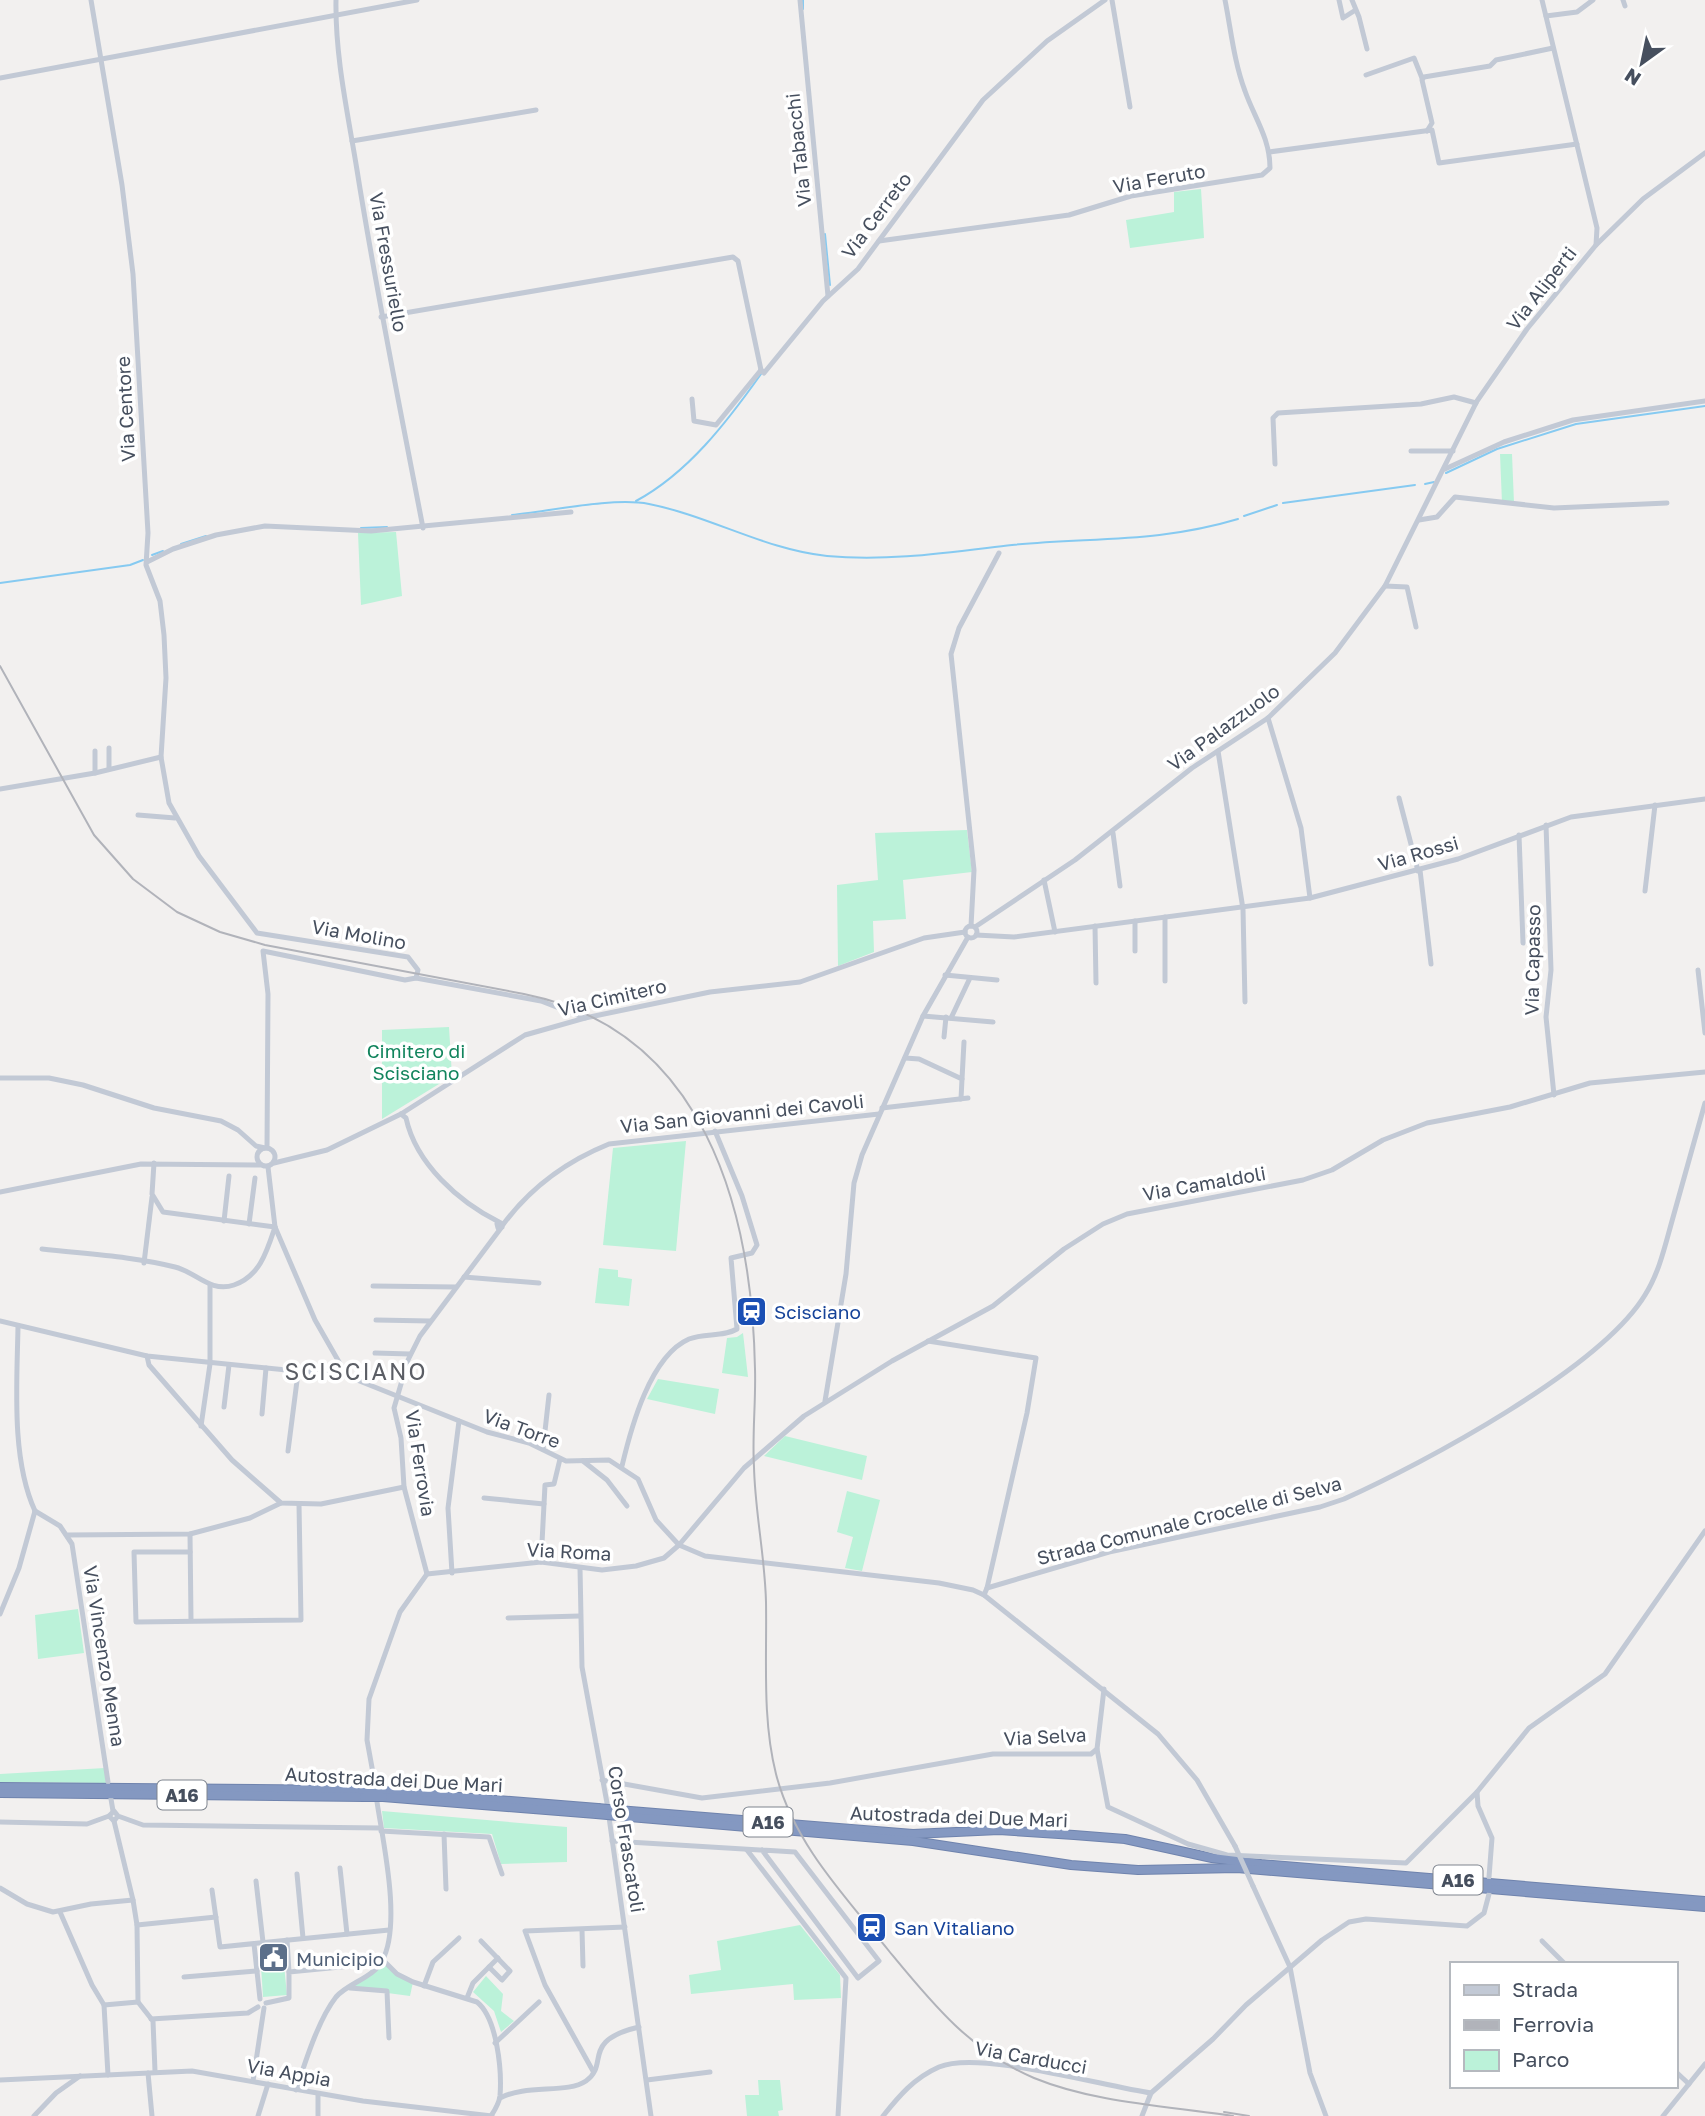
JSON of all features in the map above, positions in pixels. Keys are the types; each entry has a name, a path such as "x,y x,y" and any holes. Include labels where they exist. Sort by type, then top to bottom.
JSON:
{"highway":[{"name":"Autostrada dei Due Mari","path":"0,1787 363,1793 381,1797 484,1801 913,1841 1071,1865 1138,1870 1237,1868 1705,1907"},
{"name":"Autostrada dei Due Mari","path":"0,1793 363,1793"},
{"name":"Autostrada dei Due Mari","path":"618,1813 913,1834 999,1830 1100,1837 1251,1863 1705,1901"}],"street":[{"name":"Via Centore","path":"91,0 103,59 133,274 148,533 146,562 160,601 164,635 166,678 161,757"},
{"name":"Via Fressuriello","path":"336,0 352,141 381,317 405,421 423,528"},
{"path":"0,78 416,0"},
{"name":"Via Tabacchi","path":"800,0 828,297"},
{"name":"Via Cerreto","path":"692,399 695,421 716,425 761,370 764,373 828,297 858,269 946,145 983,100 1053,36 1105,0"},
{"path":"1112,0 1130,107"},
{"path":"1225,0 1244,87 1258,116 1269,152 1432,130 1439,163 1577,144"},
{"path":"1339,0 1343,18 1354,10"},
{"path":"1352,0 1367,49"},
{"name":"Via Aliperti","path":"1430,496 1476,403 1527,329 1596,244 1597,228 1542,0"},
{"path":"1546,16 1577,12 1593,0"},
{"path":"1422,78 1490,66 1496,60 1553,48"},
{"path":"1366,75 1412,58 1417,60 1432,123 1427,131"},
{"path":"352,141 536,110"},
{"name":"Via Feruto","path":"879,241 1069,215 1131,196 1237,181 1262,175 1270,168 1269,152"},
{"path":"1596,244 1643,199 1705,153"},
{"path":"381,317 733,257 738,261 761,370"},
{"path":"1275,464 1273,418 1278,413 1421,404 1454,397 1476,403"},
{"path":"1445,469 1504,442 1573,420 1705,401"},
{"path":"1411,451 1452,451"},
{"name":"Via Palazzuolo","path":"966,934 973,926 1113,833 1192,768 1268,718 1335,653 1385,586 1430,496"},
{"path":"1419,520 1437,517 1455,497 1554,508 1667,503"},
{"path":"146,562 173,549 216,535 265,526 326,531 423,528 571,512"},
{"path":"976,935 973,926 974,870 951,654 959,628 999,553"},
{"path":"1385,586 1407,587 1416,627"},
{"path":"1268,718 1301,828 1310,898"},
{"path":"109,748 109,768"},
{"path":"95,751 95,773"},
{"path":"1218,751 1243,909 1245,1002"},
{"path":"0,789 95,773 161,757"},
{"name":"Via Molino","path":"161,757 164,782 175,818 257,933 408,957 417,966 416,978 405,980 263,951 268,994 268,1149"},
{"path":"1399,799 1419,871 1431,964"},
{"name":"Via Rossi","path":"1055,932 1310,898 1419,871 1546,825 1599,812 1705,799"},
{"path":"1645,891 1655,805"},
{"path":"138,815 175,818"},
{"name":"Via Capasso","path":"1546,825 1551,946 1546,1017 1554,1095"},
{"path":"1113,833 1120,886"},
{"path":"1519,835 1523,943"},
{"path":"1044,880 1055,932"},
{"path":"1165,917 1165,981"},
{"path":"1135,921 1135,951"},
{"path":"1096,926 1096,984"},
{"name":"Via Cimitero","path":"271,1165 290,1157 327,1150 398,1116 525,1035 586,1018 710,992 800,982 924,938 966,934 1014,937 1055,932"},
{"path":"825,1401 846,1278 854,1183 881,1112 923,1016 966,934"},
{"path":"1698,970 1705,1033"},
{"path":"945,975 997,980"},
{"path":"416,978 541,1002 586,1018"},
{"path":"944,1037 949,1018 970,978"},
{"path":"923,1016 992,1022"},
{"path":"905,1058 919,1059 962,1079 964,1042"},
{"name":"Via Camaldoli","path":"679,1545 744,1468 825,1401 992,1306 1088,1232 1127,1214 1303,1180 1332,1170 1383,1140 1414,1127 1554,1095 1590,1083 1705,1072"},
{"path":"0,1078 36,1077 72,1082 154,1108 220,1121 256,1146 290,1157"},
{"name":"Via San Giovanni dei Cavoli","path":"398,1398 410,1354 430,1321 494,1236 499,1224 558,1170 580,1155 609,1144 881,1112 964,1099 962,1079"},
{"name":"Strada Comunale Crocelle di Selva","path":"988,1588 1109,1552 1320,1507 1367,1489 1507,1410 1587,1356 1633,1314 1646,1294 1659,1265 1705,1103"},
{"path":"407,1125 412,1106"},
{"path":"398,1116 407,1125 435,1176 499,1224"},
{"path":"715,1131 742,1196 757,1245 752,1253 732,1258 737,1329 689,1339 670,1353 633,1423 622,1466 638,1479 656,1520 679,1545 716,1558 939,1583 973,1590 984,1595 1146,1723 1183,1762 1217,1811 1254,1886 1290,1967 1310,2073 1326,2116"},
{"path":"245,1136 258,1153 260,1165"},
{"path":"247,1163 258,1153 268,1149"},
{"path":"268,1149 275,1227 315,1320 347,1377"},
{"path":"0,1192 146,1163 271,1165"},
{"path":"146,1163 152,1174"},
{"path":"144,1263 155,1163"},
{"path":"224,1221 229,1176"},
{"path":"249,1224 255,1178"},
{"path":"152,1194 159,1208 167,1214 275,1227"},
{"path":"42,1249 181,1269 210,1285 227,1287 249,1278 264,1258 275,1227"},
{"path":"464,1277 539,1283"},
{"path":"201,1426 210,1364 210,1285"},
{"path":"373,1286 456,1287"},
{"path":"376,1320 430,1321"},
{"name":"Via Torre","path":"0,1321 147,1356 347,1377 459,1421 543,1449 560,1459 609,1460 622,1466"},
{"path":"0,1614 19,1568 35,1511 19,1440 18,1327"},
{"path":"928,1341 1036,1358 1027,1413 988,1588 984,1595"},
{"path":"375,1353 410,1354"},
{"path":"147,1356 149,1365 201,1426 232,1460 281,1503"},
{"path":"224,1407 229,1365"},
{"path":"262,1414 266,1368"},
{"path":"288,1451 298,1373"},
{"path":"543,1449 549,1395"},
{"name":"Via Ferrovia","path":"398,1398 394,1412 401,1438 404,1487 426,1574"},
{"path":"452,1573 448,1508 459,1421"},
{"path":"541,1562 545,1485 554,1484 560,1459"},
{"path":"583,1461 607,1480 627,1506"},
{"path":"35,1511 60,1526 68,1535 190,1534 250,1518 281,1503 338,1502 404,1487"},
{"path":"484,1499 544,1504"},
{"path":"191,1552 134,1552 136,1622 301,1620 299,1504"},
{"path":"1097,1749 1108,1807 1188,1844 1227,1855 1406,1863 1477,1792 1529,1728 1605,1674 1705,1531"},
{"path":"190,1534 191,1620"},
{"name":"Via Vincenzo Menna","path":"68,1535 72,1544 108,1782"},
{"name":"Via Roma","path":"426,1574 541,1562 602,1570 636,1566 664,1558 679,1545"},
{"name":"Corso Frascatoli","path":"580,1568 582,1667 607,1803 651,2116"},
{"path":"375,1784 367,1740 369,1699 400,1612 426,1574"},
{"path":"508,1618 580,1616"},
{"name":"Via Selva","path":"603,1780 702,1798 830,1783 993,1754 1091,1754 1097,1749 1104,1689"},
{"path":"1477,1792 1478,1806 1492,1838 1489,1877"},
{"path":"296,2090 311,2048 337,1996 382,1962 389,1930 390,1888 381,1829 381,1797"},
{"path":"111,1799 137,1925 138,2002 151,2019 155,2071"},
{"path":"0,1822 87,1824 113,1816 143,1825 381,1829 489,1836 502,1874"},
{"path":"444,1834 446,1889"},
{"path":"612,1841 747,1850 762,1850 795,1852 879,1961 858,1978 762,1850"},
{"path":"747,1850 846,1978 838,2116"},
{"path":"340,1868 347,1934"},
{"path":"297,1874 303,1938"},
{"path":"256,1881 263,1942"},
{"path":"0,1888 37,1908 60,1912 91,1904 133,1900"},
{"path":"212,1890 220,1947 389,1930"},
{"path":"1142,2116 1148,2112 1151,2093 1322,1940 1357,1920 1467,1926 1484,1913 1489,1894"},
{"path":"60,1912 92,1985 104,2005 108,2075"},
{"path":"137,1925 216,1917"},
{"path":"593,2071 545,1985 525,1931 625,1927"},
{"path":"582,1930 583,1966"},
{"path":"424,1986 433,1962 459,1938"},
{"path":"151,2019 248,2013 262,2004 289,1998 287,1940"},
{"path":"481,1941 510,1971 502,1980 489,1967"},
{"path":"1542,1941 1563,1962"},
{"path":"253,2081 262,2004 254,1944"},
{"path":"467,1998 473,1983 498,1958"},
{"path":"289,1972 382,1962 397,1974 424,1986 477,2002 490,2016 495,2043 500,2098 492,2116"},
{"path":"184,1977 257,1971"},
{"path":"349,1989 387,1991 389,2038"},
{"path":"104,2005 138,2002"},
{"path":"495,2043 538,2002"},
{"path":"500,2098 522,2090 578,2085 588,2079 593,2071 602,2045 618,2031 639,2027"},
{"name":"Via Carducci","path":"883,2116 916,2079 941,2066 963,2062 1038,2071 1151,2093"},
{"path":"1663,2116 1705,2064"},
{"name":"Via Appia","path":"0,2081 192,2071 318,2094 492,2116"},
{"path":"647,2080 710,2072"},
{"path":"148,2073 152,2116"},
{"path":"1677,2073 1689,2084"},
{"path":"34,2116 56,2093 79,2076"},
{"path":"258,2116 268,2084"},
{"path":"318,2094 318,2116"}],"green space":[{"path":"1201,189 1204,238 1130,248 1126,220 1174,212 1174,192"},
{"path":"1500,454 1512,454 1514,503 1502,503"},
{"path":"396,532 402,596 361,605 358,533"},
{"path":"967,830 972,872 903,880 906,919 873,921 874,952 838,966 837,885 878,880 875,833"},
{"name":"Cimitero di Scisciano","path":"449,1027 452,1076 382,1119 382,1030"},
{"path":"686,1141 676,1251 603,1245 613,1148"},
{"path":"599,1268 618,1270 618,1277 632,1279 629,1306 595,1303"},
{"path":"743,1333 748,1377 722,1373 727,1338"},
{"path":"658,1379 719,1389 715,1414 647,1399"},
{"path":"785,1436 867,1456 862,1480 764,1456"},
{"path":"847,1491 880,1500 862,1571 845,1568 853,1537 837,1532"},
{"path":"78,1609 84,1653 38,1659 35,1615"},
{"path":"105,1768 106,1783 0,1782 0,1774"},
{"path":"382,1811 567,1827 567,1862 501,1864 492,1834 384,1828"},
{"path":"800,1925 840,1975 841,1998 794,2000 793,1984 691,1994 689,1975 721,1970 717,1941"},
{"path":"383,1960 397,1974 413,1982 410,1996 350,1988"},
{"path":"284,1965 287,1995 263,1997 261,1966"},
{"path":"486,1976 503,1994 501,2011 514,2021 501,2032 494,2011 473,1992"},
{"path":"758,2080 780,2080 783,2110 778,2111 779,2116 747,2116 745,2095 759,2095"}],"waterway":[{"path":"803,0 803,9"},
{"path":"825,234 830,285"},
{"path":"636,501 673,476 705,445 761,374"},
{"path":"1446,473 1497,449 1576,424 1705,406"},
{"path":"1425,484 1434,482"},
{"path":"1283,503 1415,485"},
{"path":"512,515 600,503 635,502 672,509 804,553 850,558 1153,536 1209,527 1238,519"},
{"path":"1244,516 1277,505"},
{"path":"361,528 387,527"},
{"path":"181,544 206,536"},
{"path":"152,555 163,551"},
{"path":"0,583 130,565 143,560"}],"railway":[{"path":"0,666 94,835 133,879 177,912 220,932 265,945 524,994 585,1014 636,1045 675,1086 706,1135 728,1189 743,1248 752,1308 755,1369 754,1455 766,1602 769,1732 776,1774 795,1823 823,1868 920,1989 953,2024 990,2054 1034,2078 1082,2093 1132,2103 1233,2116"},
{"path":"1224,2112 1249,2116"}],"place":[{"name":"Scisciano","path":"751,1311"},
{"name":"San Vitaliano","path":"871,1927"},
{"name":"Municipio","path":"273,1958"}],"district":[{"name":"SCISCIANO","path":"356,1371"}]}
